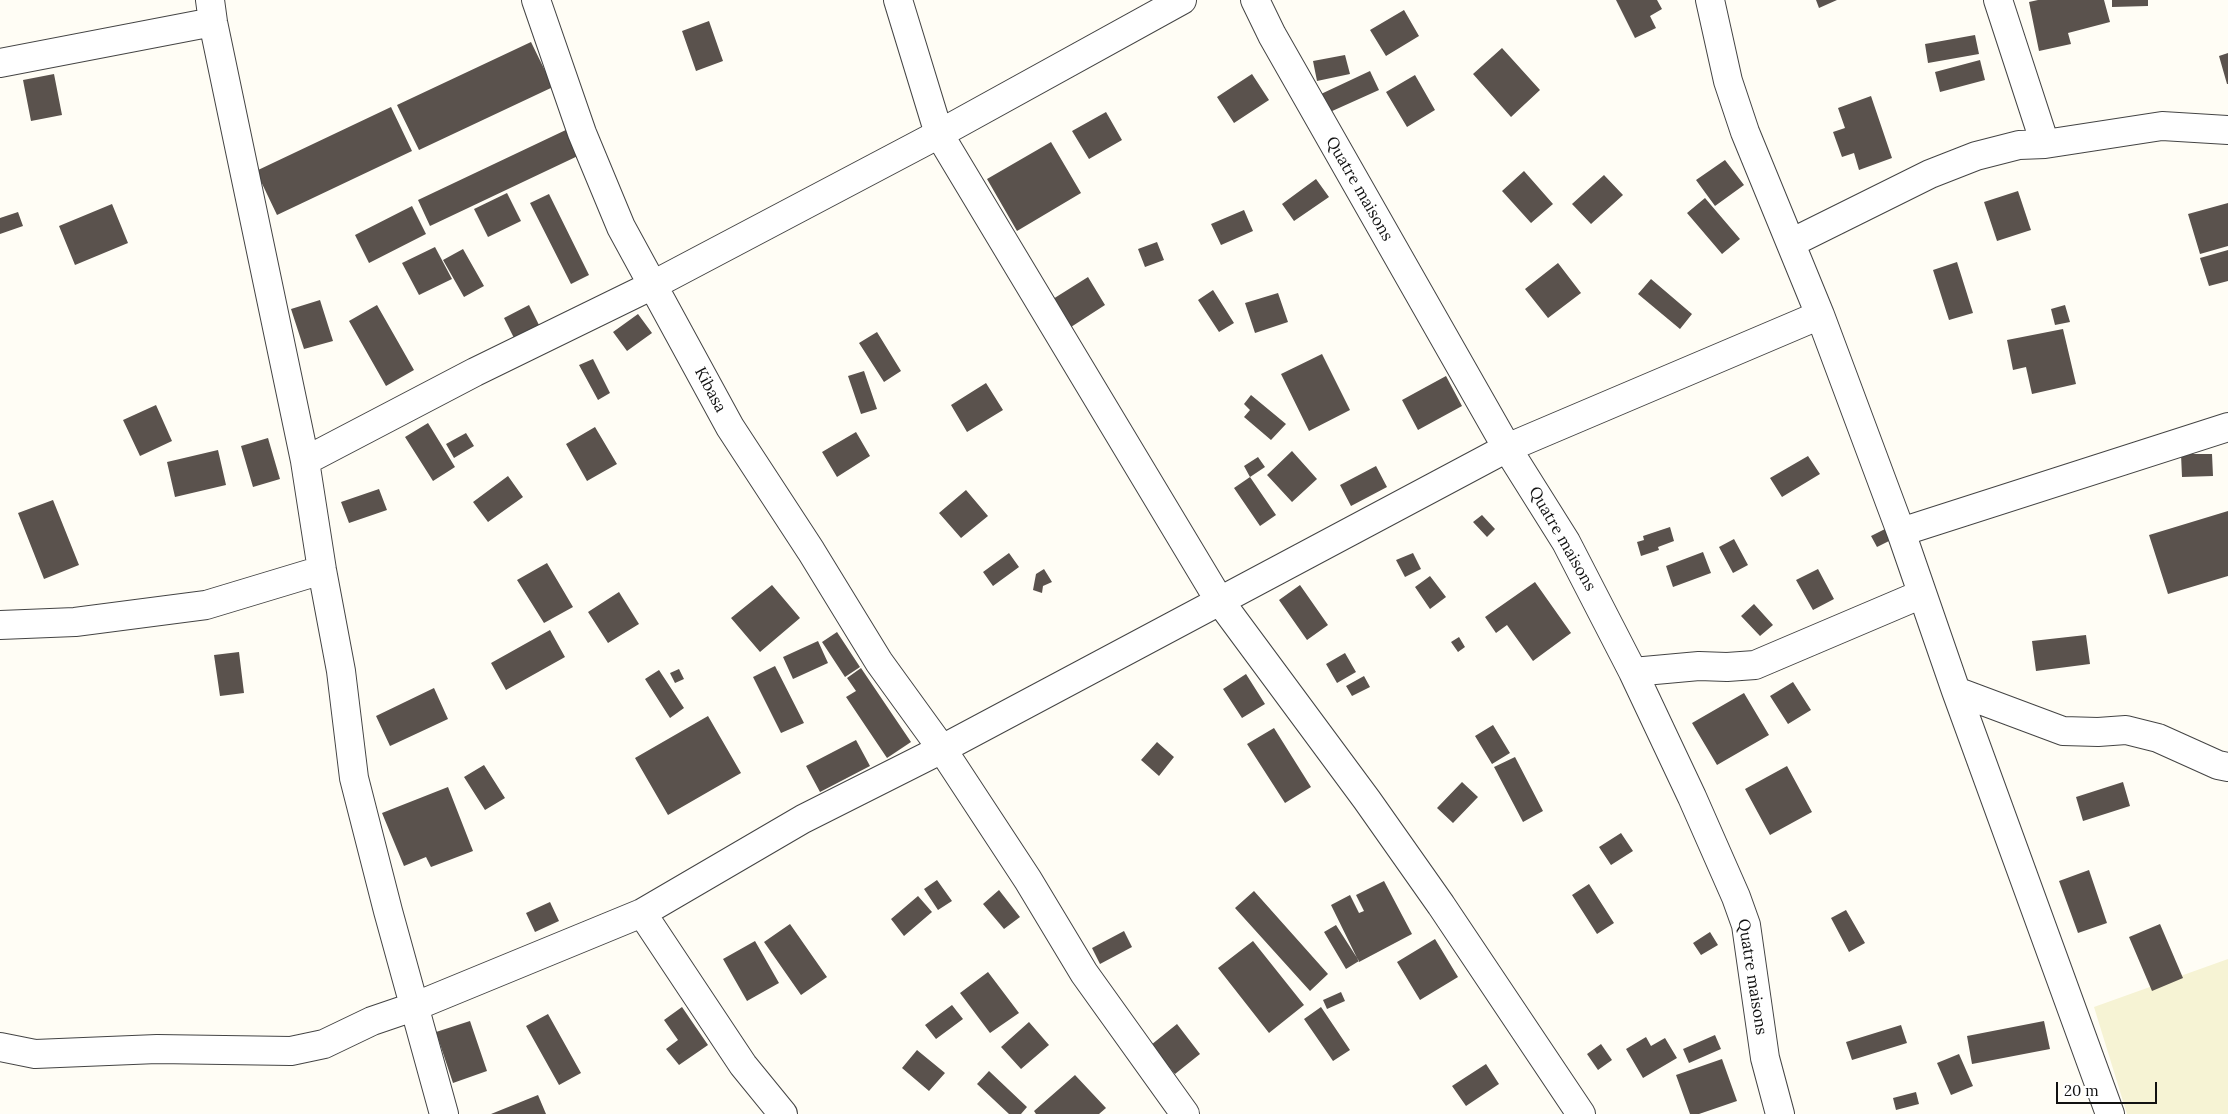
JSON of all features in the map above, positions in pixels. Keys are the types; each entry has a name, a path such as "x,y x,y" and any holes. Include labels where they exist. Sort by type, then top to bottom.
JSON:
{"street":[{"name":"Kibasa","path":"536,0 582,132 622,227 730,428 811,551 879,662 942,749 1028,880 1084,973 1185,1114"},
{"path":"898,0 939,134 1219,600 1367,800 1441,905 1581,1114"},
{"path":"305,461 475,372 653,285 939,134 1182,0"},
{"name":"Quatre maisons","path":"1255,0 1272,35 1506,448 1566,542 1633,672 1700,815 1736,897 1746,926 1765,1058 1780,1114"},
{"path":"1710,0 1728,81 1745,132 1820,315 1901,532 1956,691 2110,1114"},
{"path":"1998,0 2045,144"},
{"path":"0,63 212,11 305,461 322,570 341,671 354,778 444,1114"},
{"path":"1791,243 1930,174 1976,156 2019,145 2045,144 2162,126 2228,130"},
{"path":"0,1047 35,1054 157,1049 291,1051 324,1044 372,1021 416,1006 642,913 803,820 942,749 1506,448 1820,315"},
{"path":"1901,532 2228,427"},
{"path":"0,625 75,622 206,605 322,570"},
{"path":"1633,672 1699,666 1727,667 1755,664 1922,594"},
{"path":"1956,691 2063,731 2098,732 2126,730 2158,738 2218,765 2228,767"},
{"path":"642,913 743,1065 783,1114"}],"shaded area":[{"path":"2228,959 2228,1114 2127,1114 2094,1007"}],"building":[{"path":"1616,0 1657,0 1662,9 1650,16 1656,28 1635,38"},
{"path":"1816,0 1837,0 1819,8"},
{"path":"2038,0 2104,0 2110,22 2068,33 2071,44 2039,51 2029,2"},
{"path":"2112,0 2148,0 2148,6 2112,7"},
{"path":"1404,10 1419,36 1386,56 1370,30"},
{"path":"709,21 723,61 696,71 682,31"},
{"path":"1975,35 1979,54 1928,63 1925,44"},
{"path":"531,42 553,87 419,150 397,105"},
{"path":"1502,48 1540,90 1511,117 1473,74"},
{"path":"2228,53 2228,84 2227,84 2219,56"},
{"path":"1345,55 1350,74 1317,81 1313,61"},
{"path":"1980,60 1985,80 1940,92 1935,72"},
{"path":"1370,71 1379,90 1330,112 1321,94"},
{"path":"54,74 62,115 31,121 23,80"},
{"path":"1252,74 1269,100 1234,123 1217,97"},
{"path":"1415,75 1435,110 1407,127 1386,92"},
{"path":"1871,96 1892,158 1859,170 1854,153 1842,157 1833,132 1845,128 1838,108"},
{"path":"391,107 412,151 277,215 256,171"},
{"path":"1106,112 1122,140 1089,159 1072,131"},
{"path":"570,128 582,154 430,226 418,200"},
{"path":"1051,142 1081,193 1017,231 987,179"},
{"path":"1725,160 1744,185 1715,206 1696,180"},
{"path":"1524,171 1553,204 1531,223 1502,191"},
{"path":"1604,175 1623,195 1591,224 1572,204"},
{"path":"1316,179 1329,197 1294,221 1282,204"},
{"path":"2018,191 2031,230 1997,241 1984,202"},
{"path":"507,193 521,221 488,237 474,209"},
{"path":"549,194 589,275 571,284 530,203"},
{"path":"1705,198 1740,239 1722,254 1687,213"},
{"path":"2228,203 2228,246 2200,254 2188,214"},
{"path":"112,204 128,243 75,265 59,226"},
{"path":"412,206 426,234 369,263 355,235"},
{"path":"1244,210 1253,231 1221,245 1211,224"},
{"path":"18,212 23,226 0,234 0,218"},
{"path":"1157,242 1164,260 1145,267 1138,249"},
{"path":"435,247 452,279 419,295 402,263"},
{"path":"463,249 484,286 464,297 443,260"},
{"path":"2228,250 2228,281 2209,286 2200,258"},
{"path":"1957,262 1973,313 1949,320 1933,270"},
{"path":"1558,263 1581,293 1548,318 1525,289"},
{"path":"1088,277 1105,305 1071,327 1053,299"},
{"path":"1651,279 1692,314 1680,329 1638,294"},
{"path":"1213,290 1234,323 1219,332 1198,300"},
{"path":"1278,293 1288,322 1255,333 1245,303"},
{"path":"320,300 333,341 304,349 291,309"},
{"path":"377,305 414,370 386,386 349,321"},
{"path":"529,305 539,325 514,338 504,318"},
{"path":"2065,305 2070,322 2055,325 2051,309"},
{"path":"638,314 652,333 627,351 613,332"},
{"path":"2063,329 2076,384 2032,394 2026,367 2013,370 2007,340"},
{"path":"877,332 901,371 884,382 859,343"},
{"path":"1322,354 1350,410 1309,431 1281,374"},
{"path":"593,359 610,393 598,400 579,365"},
{"path":"864,371 877,409 861,414 848,376"},
{"path":"1446,376 1462,406 1418,430 1402,400"},
{"path":"986,383 1003,410 967,432 951,405"},
{"path":"1251,395 1286,424 1271,440 1244,417 1250,410 1244,404"},
{"path":"156,405 172,441 140,456 123,420"},
{"path":"428,423 455,467 433,481 405,437"},
{"path":"595,427 617,464 587,481 566,444"},
{"path":"856,432 870,456 837,477 822,452"},
{"path":"466,433 474,446 454,458 446,444"},
{"path":"268,438 280,479 253,487 241,446"},
{"path":"218,450 226,485 175,497 167,462"},
{"path":"1292,451 1317,479 1292,502 1267,475"},
{"path":"2181,454 2212,454 2213,476 2182,477"},
{"path":"1808,456 1820,474 1782,497 1770,478"},
{"path":"1258,457 1265,467 1250,477 1244,466"},
{"path":"1376,466 1387,487 1351,506 1340,485"},
{"path":"508,476 523,497 488,522 473,502"},
{"path":"1250,477 1276,515 1260,526 1234,488"},
{"path":"379,489 387,510 349,523 341,502"},
{"path":"966,490 988,516 961,538 939,513"},
{"path":"53,500 79,565 44,579 18,513"},
{"path":"2228,511 2228,576 2168,594 2149,535"},
{"path":"1482,515 1495,529 1487,537 1473,522"},
{"path":"1670,527 1674,541 1658,547 1659,550 1641,556 1637,542 1644,540 1643,536"},
{"path":"1885,529 1891,540 1877,547 1871,536"},
{"path":"1734,539 1748,565 1733,573 1719,547"},
{"path":"1703,552 1711,573 1673,587 1666,566"},
{"path":"1009,553 1019,567 993,586 983,572"},
{"path":"1413,553 1421,569 1405,577 1396,560"},
{"path":"547,563 573,607 544,623 517,580"},
{"path":"1044,569 1052,582 1043,586 1042,593 1033,590 1036,574"},
{"path":"1818,569 1834,599 1813,610 1796,580"},
{"path":"1430,576 1446,597 1430,609 1415,587"},
{"path":"1535,582 1571,633 1533,661 1507,625 1496,633 1485,617"},
{"path":"772,585 800,618 760,652 731,618"},
{"path":"1300,585 1328,625 1307,640 1279,600"},
{"path":"619,592 639,624 608,643 588,612"},
{"path":"1754,604 1773,625 1760,636 1741,616"},
{"path":"550,630 565,657 506,690 491,663"},
{"path":"837,632 860,667 845,677 822,642"},
{"path":"2086,635 2090,664 2036,671 2032,641"},
{"path":"1459,637 1465,647 1458,652 1451,642"},
{"path":"818,641 828,663 793,679 783,657"},
{"path":"239,652 244,693 220,696 214,655"},
{"path":"1345,653 1356,672 1337,683 1326,664"},
{"path":"775,666 804,723 781,733 753,677"},
{"path":"861,668 911,742 887,758 846,697 856,691 847,678"},
{"path":"679,669 684,679 675,683 670,673"},
{"path":"659,670 684,708 670,718 645,679"},
{"path":"1246,674 1265,704 1242,718 1223,689"},
{"path":"1364,676 1370,687 1352,696 1346,686"},
{"path":"1793,682 1811,710 1788,724 1770,696"},
{"path":"434,688 448,719 390,746 376,716"},
{"path":"1744,693 1769,735 1717,765 1692,723"},
{"path":"708,716 741,773 668,815 635,758"},
{"path":"1493,725 1510,753 1492,764 1475,736"},
{"path":"1274,728 1311,787 1285,803 1247,744"},
{"path":"856,740 870,766 820,792 806,766"},
{"path":"1157,742 1174,757 1159,776 1141,760"},
{"path":"1515,757 1543,811 1523,822 1494,767"},
{"path":"484,765 505,798 485,810 464,777"},
{"path":"1787,766 1812,812 1770,835 1745,789"},
{"path":"1462,782 1478,797 1453,823 1437,808"},
{"path":"2123,782 2130,806 2083,821 2076,797"},
{"path":"448,787 473,851 431,867 426,857 404,866 382,813"},
{"path":"1621,833 1633,851 1611,865 1599,847"},
{"path":"2089,870 2107,923 2078,933 2059,881"},
{"path":"937,880 952,901 938,910 924,889"},
{"path":"1384,881 1412,934 1359,962 1331,905 1350,895 1359,913 1364,911 1356,895"},
{"path":"1589,884 1614,923 1597,934 1572,895"},
{"path":"999,890 1020,917 1004,929 983,904"},
{"path":"1254,891 1328,974 1310,991 1235,908"},
{"path":"918,896 932,912 904,936 891,919"},
{"path":"550,902 559,921 535,932 526,913"},
{"path":"1846,910 1865,943 1849,952 1831,918"},
{"path":"790,924 827,977 801,995 764,942"},
{"path":"2160,924 2183,978 2152,991 2129,937"},
{"path":"1336,925 1359,961 1346,969 1324,932"},
{"path":"1124,931 1132,947 1100,964 1092,948"},
{"path":"1710,932 1718,945 1701,955 1693,943"},
{"path":"1435,939 1458,977 1420,1000 1397,962"},
{"path":"755,941 779,983 747,1001 723,959"},
{"path":"1253,941 1304,1005 1269,1033 1218,968"},
{"path":"988,972 1019,1013 990,1033 960,993"},
{"path":"1341,992 1345,1001 1327,1009 1323,1000"},
{"path":"952,1005 963,1019 936,1039 925,1025"},
{"path":"682,1007 708,1045 679,1065 666,1049 678,1040 664,1020"},
{"path":"1321,1007 1350,1050 1333,1061 1304,1019"},
{"path":"548,1014 581,1073 559,1085 526,1026"},
{"path":"470,1021 487,1071 453,1083 436,1032"},
{"path":"2044,1021 2050,1049 1972,1064 1967,1036"},
{"path":"1029,1022 1049,1045 1021,1069 1001,1047"},
{"path":"1177,1024 1200,1054 1175,1074 1151,1045"},
{"path":"1901,1025 1907,1043 1852,1060 1846,1042"},
{"path":"1715,1035 1721,1049 1689,1063 1683,1049"},
{"path":"1646,1037 1651,1046 1665,1038 1677,1058 1643,1078 1626,1049"},
{"path":"1601,1044 1612,1060 1598,1070 1587,1054"},
{"path":"917,1050 945,1073 929,1091 902,1068"},
{"path":"1959,1054 1973,1086 1951,1095 1937,1063"},
{"path":"1722,1059 1737,1101 1699,1114 1690,1114 1676,1075"},
{"path":"1486,1064 1499,1084 1466,1106 1452,1086"},
{"path":"989,1071 1027,1107 1021,1114 1009,1114 977,1084"},
{"path":"1075,1075 1106,1108 1099,1114 1036,1114 1034,1111"},
{"path":"1916,1092 1919,1104 1896,1110 1893,1098"},
{"path":"538,1095 546,1114 491,1114"}]}
